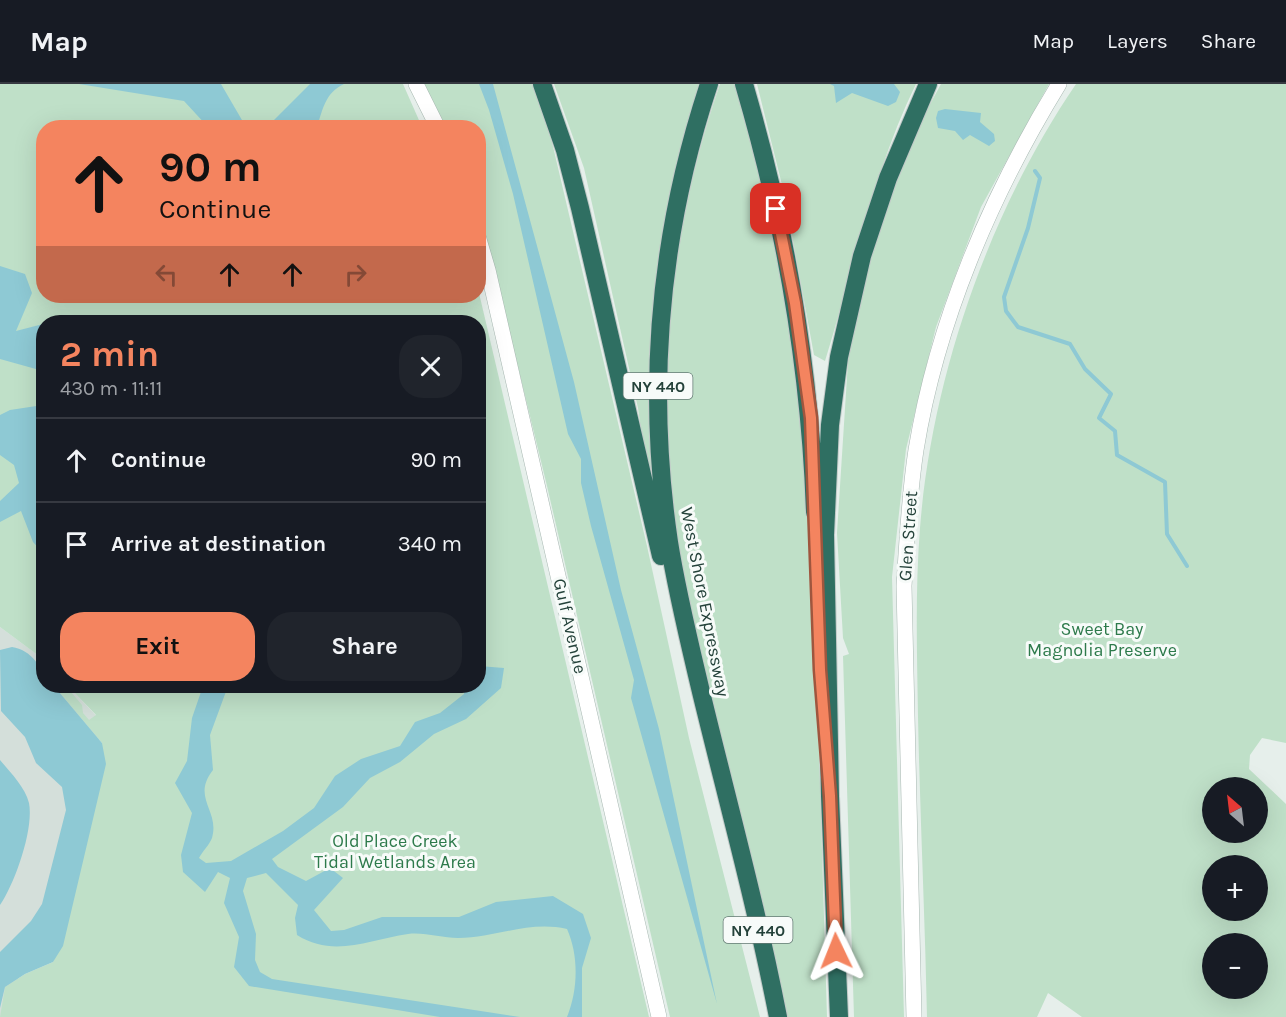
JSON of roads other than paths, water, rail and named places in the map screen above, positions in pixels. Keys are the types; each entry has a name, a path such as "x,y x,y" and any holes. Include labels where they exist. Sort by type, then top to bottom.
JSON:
{"highway":[{"path":"542,84 580,208 675,621 698,680"},
{"path":"744,84 777,213 808,393 820,670 830,796"},
{"path":"838,1017 830,796 825,535 828,448 836,377 848,311 870,230 892,167 928,84"},
{"name":"West Shore Expressway","path":"708,89 674,219 662,303 657,396 660,467 669,543 698,680 778,1017"}],"street":[{"path":"416,84 434,120"},
{"name":"Glen Street","path":"914,1017 904,586 908,519 916,449 932,378 954,303 1014,163 1059,84"},
{"name":"Gulf Avenue","path":"486,261 659,1017"}],"water":[{"path":"79,84 221,84 242,120 202,120 184,101"},
{"path":"310,84 344,84 329,97 319,120 274,120"},
{"path":"479,84 493,84 574,382 621,590 659,729 717,1004 631,698 634,680 591,526 581,483 581,459 568,434 513,194 489,110"},
{"path":"830,84 894,84 900,92 896,102 888,106 852,93 836,103 834,86"},
{"path":"945,109 981,113 980,122 994,134 995,141 989,146 970,135 963,140 955,131 938,128 936,118 938,111"},
{"path":"0,266 25,274 32,293 16,331 36,326 36,369 0,359"},
{"path":"36,406 36,545 21,511 0,522 0,501 19,483 14,465 0,455 0,415 10,410"},
{"path":"12,647 19,649 35,660 36,693 60,693 102,743 106,764 63,946 53,962 25,974 5,987 0,1008 0,952 31,921 42,904 66,810 62,787 36,763 25,737 1,711 0,650"},
{"path":"486,667 504,668 501,688 466,719 434,734 400,762 370,778 343,807 272,859 278,867 306,881 330,868 343,878 314,910 331,931 344,930 382,917 459,917 496,902 553,896 583,914 591,938 582,968 582,1017 567,1017 571,1007 576,973 574,950 567,929 526,928 458,938 408,934 351,945 324,945 297,935 295,918 298,905 266,873 247,878 243,891 256,934 255,960 260,972 272,979 520,1017 440,1017 249,986 234,967 239,937 224,903 230,878 218,872 205,892 183,872 181,855 192,813 175,783 187,761 192,718 201,693 225,693 210,735 213,770 207,780 205,796 213,828 212,838 199,858 206,863 231,861 283,831 314,808 335,776 361,759 400,746 415,722 440,713 464,694 486,693"},
{"path":"0,760 24,791 29,803 30,814 22,855 12,883 0,905"}],"waterway":[{"path":"1035,171 1040,178 1028,228 1004,297 1006,311 1018,327 1070,344 1085,369 1111,394 1099,418 1115,431 1117,455 1165,482 1167,534 1187,566"}],"park label":[{"name":"Sweet Bay Magnolia Preserve","path":"1102,639"},
{"name":"Old Place Creek Tidal Wetlands Area","path":"395,852"}]}
